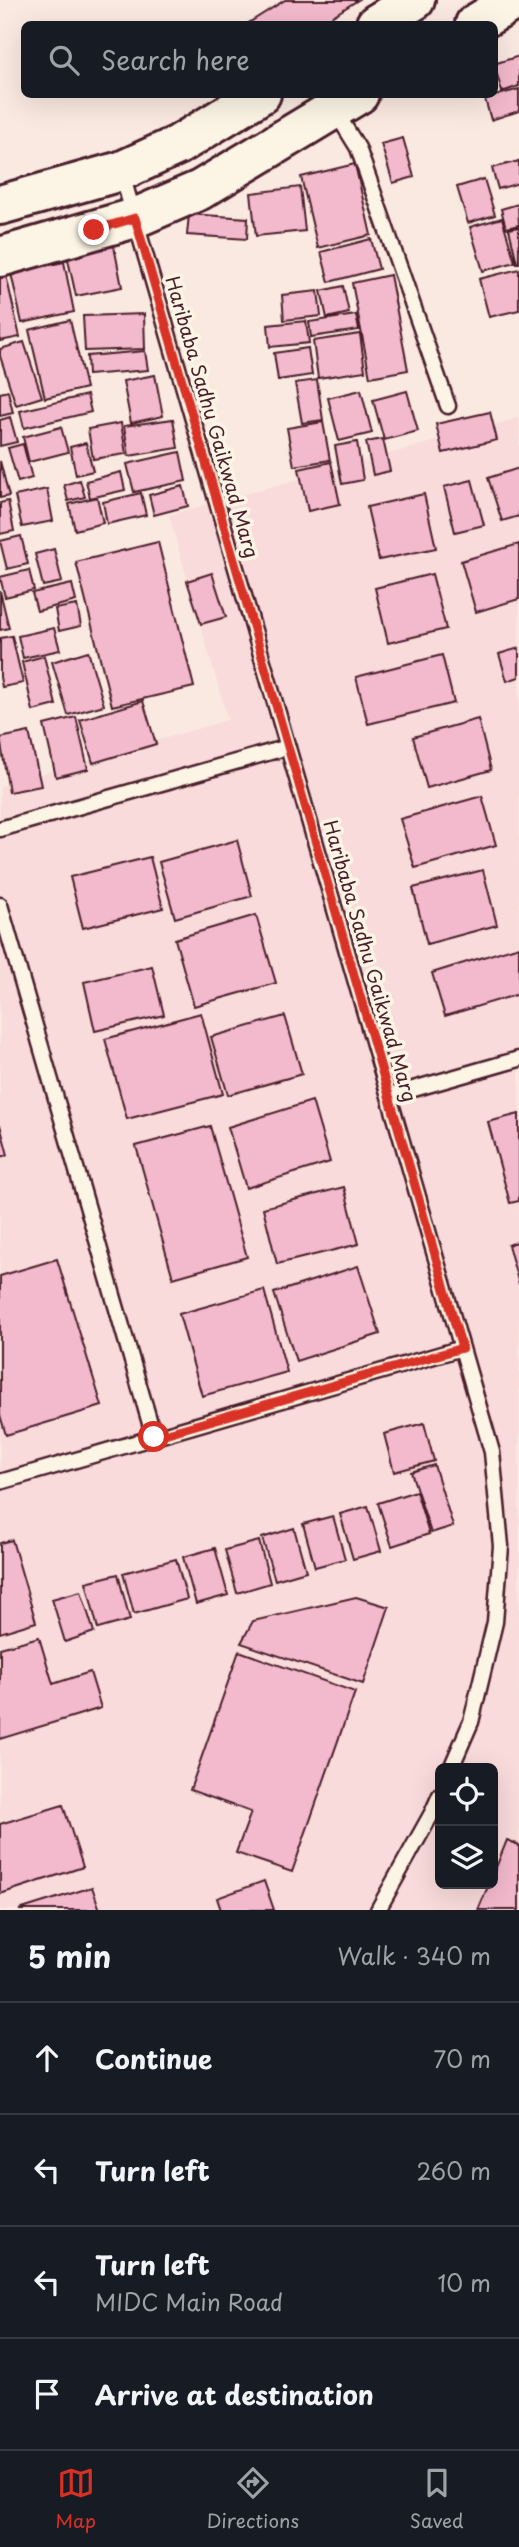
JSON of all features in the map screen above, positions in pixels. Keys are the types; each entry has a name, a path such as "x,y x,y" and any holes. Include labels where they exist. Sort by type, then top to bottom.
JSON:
{"main road":[{"path":"381,21 415,0"},
{"path":"480,21 516,0"},
{"path":"0,205 121,170 178,145 254,98"},
{"path":"0,257 135,218 200,190 341,99"}],"lane":[{"path":"341,99 448,407"},
{"name":"Haribaba Sadhu Gaikwad Marg","path":"121,170 492,1452 501,1546 495,1622 471,1722 453,1763"},
{"path":"0,829 288,747"},
{"path":"0,905 154,1437"},
{"path":"389,1096 519,1059"},
{"path":"0,1482 462,1348"},
{"path":"378,1910 435,1806"}],"shaded area":[{"path":"519,418 519,1910 0,1910 0,786 228,720 169,515"}],"building":[{"path":"285,0 358,0 325,21 252,21"},
{"path":"519,56 519,86 502,92 498,63"},
{"path":"519,89 519,111 491,120 485,99 498,98 498,95"},
{"path":"403,138 414,177 393,183 381,144"},
{"path":"519,161 519,183 498,189 492,168"},
{"path":"355,164 371,235 318,248 301,177"},
{"path":"484,179 495,215 468,223 457,187"},
{"path":"300,187 305,231 256,236 251,193"},
{"path":"518,204 519,225 506,228 501,209"},
{"path":"189,214 248,218 247,239 187,235"},
{"path":"502,218 515,262 483,271 470,227"},
{"path":"519,227 519,263 517,263 509,229"},
{"path":"371,239 379,269 329,282 321,252"},
{"path":"114,246 122,287 76,296 67,255"},
{"path":"64,262 74,312 22,323 11,273"},
{"path":"519,269 519,310 489,317 479,279"},
{"path":"6,275 20,337 0,341 0,277"},
{"path":"390,275 408,370 370,377 352,283"},
{"path":"343,286 349,313 327,318 321,291"},
{"path":"318,291 321,316 284,320 282,295"},
{"path":"144,314 145,349 85,351 83,316"},
{"path":"356,315 359,330 311,337 309,322"},
{"path":"70,320 86,388 45,398 29,330"},
{"path":"306,321 309,343 270,347 268,325"},
{"path":"360,334 365,371 318,378 313,341"},
{"path":"24,342 42,397 16,405 0,349"},
{"path":"308,348 312,375 278,380 274,353"},
{"path":"145,351 148,370 88,375 87,356"},
{"path":"155,375 163,416 131,423 123,381"},
{"path":"317,380 323,420 302,423 295,383"},
{"path":"361,390 372,433 339,441 328,398"},
{"path":"8,391 13,413 0,416 0,393"},
{"path":"407,391 418,431 384,440 373,400"},
{"path":"87,395 91,412 24,428 20,411"},
{"path":"490,412 497,440 443,453 436,424"},
{"path":"10,417 17,442 0,446 0,420"},
{"path":"173,419 178,448 129,456 124,426"},
{"path":"323,422 330,460 294,466 287,428"},
{"path":"121,423 126,454 93,459 88,429"},
{"path":"61,427 68,452 29,462 23,437"},
{"path":"383,439 390,471 373,475 366,442"},
{"path":"357,442 363,480 342,484 335,446"},
{"path":"86,443 93,471 76,475 70,447"},
{"path":"23,444 32,478 18,482 8,448"},
{"path":"180,452 186,481 134,492 127,464"},
{"path":"0,461 9,496 0,498"},
{"path":"331,462 340,504 308,511 299,469"},
{"path":"519,468 519,516 502,521 488,478"},
{"path":"121,472 125,490 90,498 86,481"},
{"path":"80,480 85,497 68,501 64,485"},
{"path":"472,480 484,525 455,532 444,487"},
{"path":"183,486 188,506 154,515 149,495"},
{"path":"47,489 53,521 22,527 15,496"},
{"path":"141,493 146,515 107,524 103,502"},
{"path":"424,494 436,548 379,560 367,507"},
{"path":"97,497 103,523 75,530 69,504"},
{"path":"8,501 14,531 0,534 0,503"},
{"path":"21,536 28,564 7,569 0,541"},
{"path":"158,542 194,687 112,706 76,562"},
{"path":"519,544 519,599 476,612 461,561"},
{"path":"54,549 62,582 43,586 35,554"},
{"path":"29,570 34,590 5,597 0,577"},
{"path":"212,573 226,617 201,624 187,581"},
{"path":"432,574 446,629 388,643 375,588"},
{"path":"72,584 76,601 37,611 32,593"},
{"path":"0,591 9,628 0,630"},
{"path":"77,605 81,626 59,631 55,609"},
{"path":"54,628 60,650 23,658 18,636"},
{"path":"12,636 23,683 2,687 0,638"},
{"path":"519,648 519,677 507,681 499,654"},
{"path":"88,651 104,705 68,715 52,662"},
{"path":"442,655 454,703 368,724 356,677"},
{"path":"44,656 56,705 33,711 22,662"},
{"path":"143,701 156,744 93,763 80,720"},
{"path":"76,717 88,769 56,777 44,725"},
{"path":"478,719 491,770 427,788 413,737"},
{"path":"29,732 41,786 9,792 0,738"},
{"path":"482,796 496,845 415,868 400,819"},
{"path":"237,840 252,896 175,918 159,862"},
{"path":"150,857 163,908 83,928 70,877"},
{"path":"483,870 497,925 427,944 413,888"},
{"path":"256,915 276,983 194,1006 175,939"},
{"path":"519,946 519,994 445,1016 432,973"},
{"path":"152,966 164,1015 95,1031 84,982"},
{"path":"201,1013 223,1094 127,1119 105,1039"},
{"path":"285,1016 302,1074 228,1095 211,1037"},
{"path":"312,1101 330,1162 246,1188 228,1127"},
{"path":"519,1114 519,1201 510,1203 488,1122"},
{"path":"0,1125 8,1155 0,1157"},
{"path":"210,1126 247,1257 173,1278 136,1146"},
{"path":"344,1187 359,1244 277,1264 263,1208"},
{"path":"519,1241 519,1284 508,1245"},
{"path":"57,1259 102,1406 6,1435 0,1415 0,1276"},
{"path":"358,1266 380,1334 296,1361 274,1293"},
{"path":"264,1290 287,1372 202,1396 179,1314"},
{"path":"424,1423 434,1461 394,1472 384,1434"},
{"path":"434,1465 453,1526 431,1533 411,1472"},
{"path":"416,1491 429,1534 392,1546 378,1503"},
{"path":"368,1506 381,1551 353,1559 340,1514"},
{"path":"333,1516 345,1559 315,1567 303,1524"},
{"path":"294,1528 306,1571 275,1580 262,1538"},
{"path":"12,1540 36,1622 0,1633 0,1543"},
{"path":"259,1541 270,1583 237,1593 225,1550"},
{"path":"215,1548 228,1595 196,1604 183,1557"},
{"path":"176,1559 187,1599 134,1614 123,1573"},
{"path":"118,1574 130,1620 98,1629 86,1582"},
{"path":"81,1591 94,1632 65,1642 52,1599"},
{"path":"356,1597 389,1607 363,1684 241,1643 253,1621"},
{"path":"39,1637 53,1684 90,1672 101,1708 0,1739 0,1648"},
{"path":"239,1651 355,1692 292,1872 236,1853 251,1812 190,1790"},
{"path":"63,1805 83,1867 0,1894 0,1824"},
{"path":"507,1840 519,1845 519,1910 478,1910 487,1889 498,1889 498,1862"},
{"path":"264,1881 274,1910 221,1910 217,1898"},
{"path":"92,1887 100,1910 19,1910"}],"route":[{"path":"94,230 135,218 462,1348 154,1437"}]}
